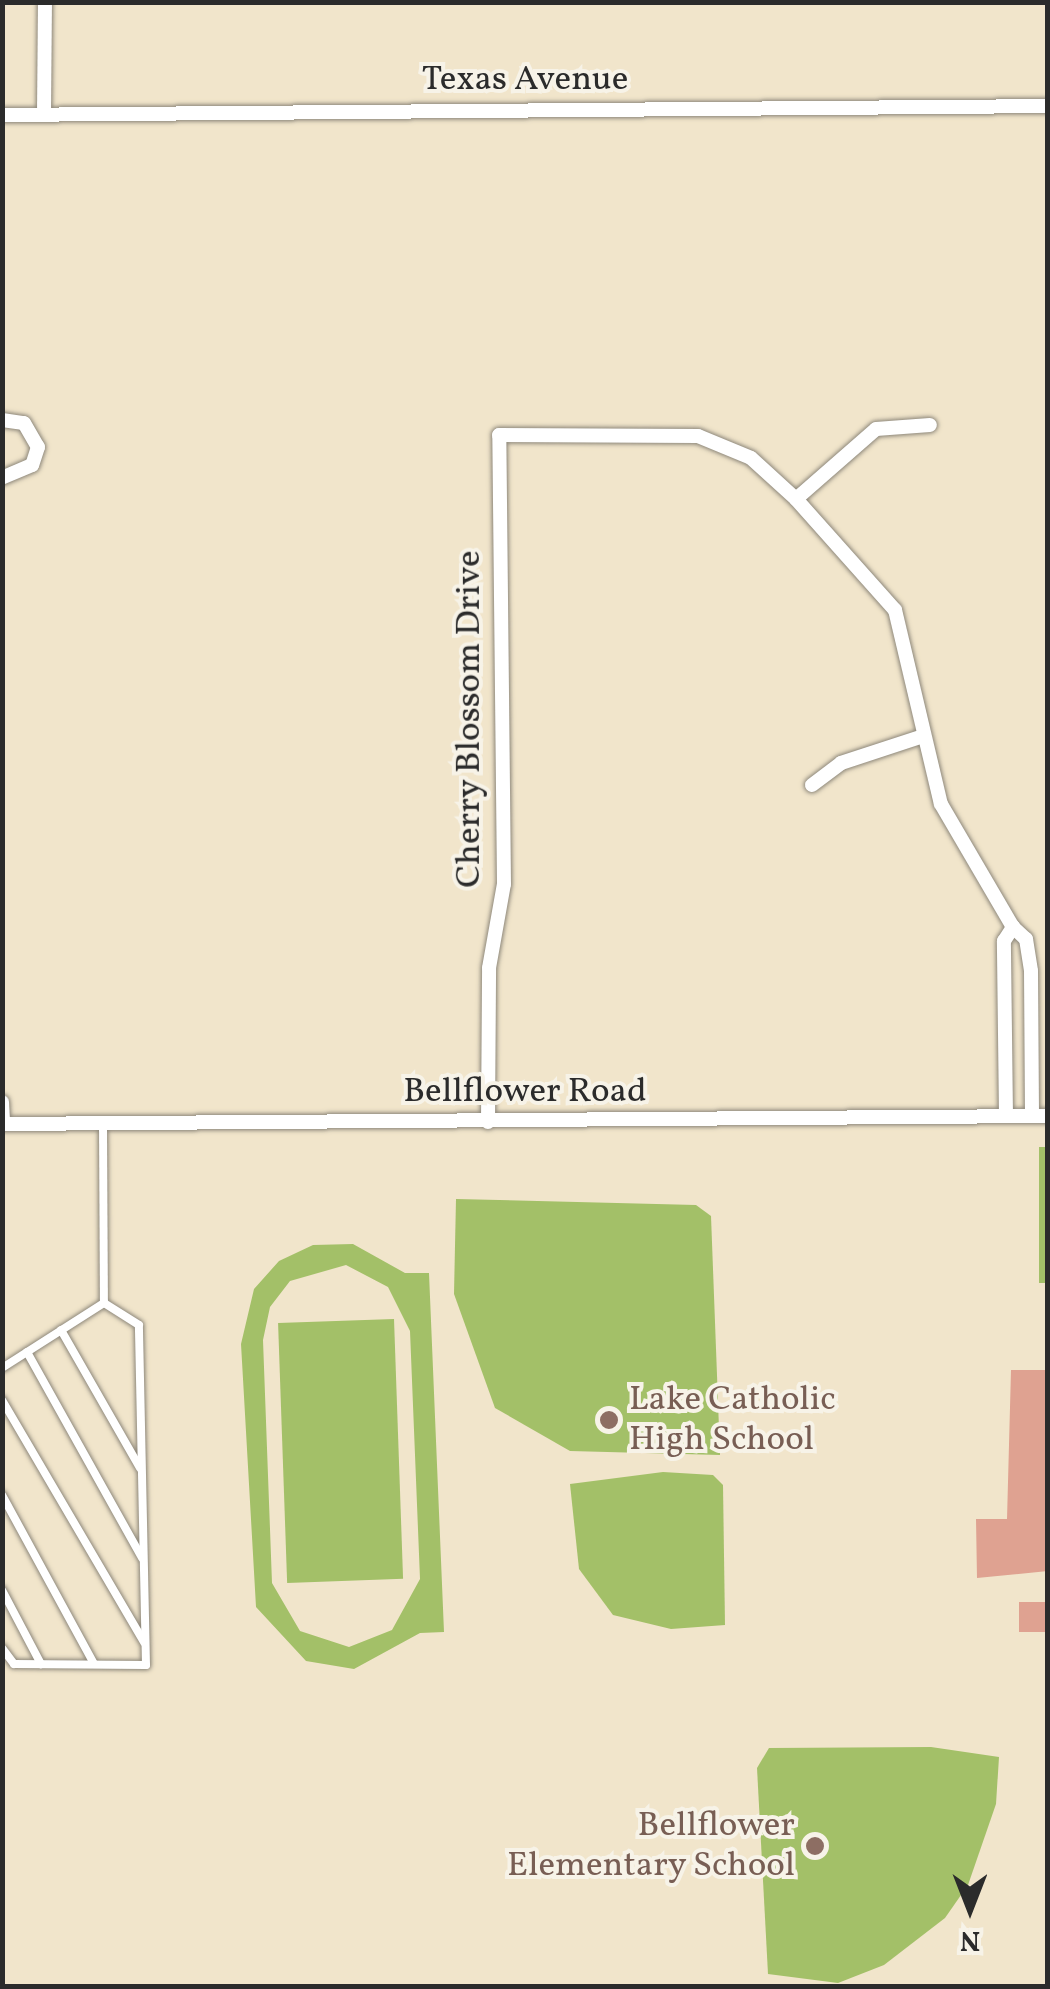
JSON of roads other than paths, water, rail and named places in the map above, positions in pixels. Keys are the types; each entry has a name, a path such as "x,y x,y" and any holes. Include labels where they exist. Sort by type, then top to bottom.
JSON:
{"street":[{"path":"44,114 45,2"},
{"name":"Texas Avenue","path":"2,115 1048,106"},
{"path":"2,420 24,423 38,447 32,465 2,478"},
{"path":"930,425 876,429 796,499 895,610 920,737 948,824 1013,927 1026,939 1040,1116"},
{"name":"Cherry Blossom Drive","path":"488,1122 489,968 504,884 499,435 698,436 750,458 796,499"},
{"path":"812,785 840,762 920,737"},
{"path":"1006,1116 1004,941 1013,927"},
{"path":"2,1102 3,1124"},
{"name":"Bellflower Road","path":"3,1124 1040,1116"}],"lane":[{"path":"103,1125 104,1303"},
{"path":"2,1368 104,1303"},
{"path":"2,1648 14,1664 146,1664 139,1326 104,1303"},
{"path":"61,1330 142,1472"},
{"path":"27,1352 144,1560"},
{"path":"2,1400 145,1644"},
{"path":"2,1495 94,1664"},
{"path":"2,1590 40,1664"}],"place":[{"name":"Lake Catholic High School","path":"609,1420"},
{"name":"Bellflower Elementary School","path":"815,1846"}]}
